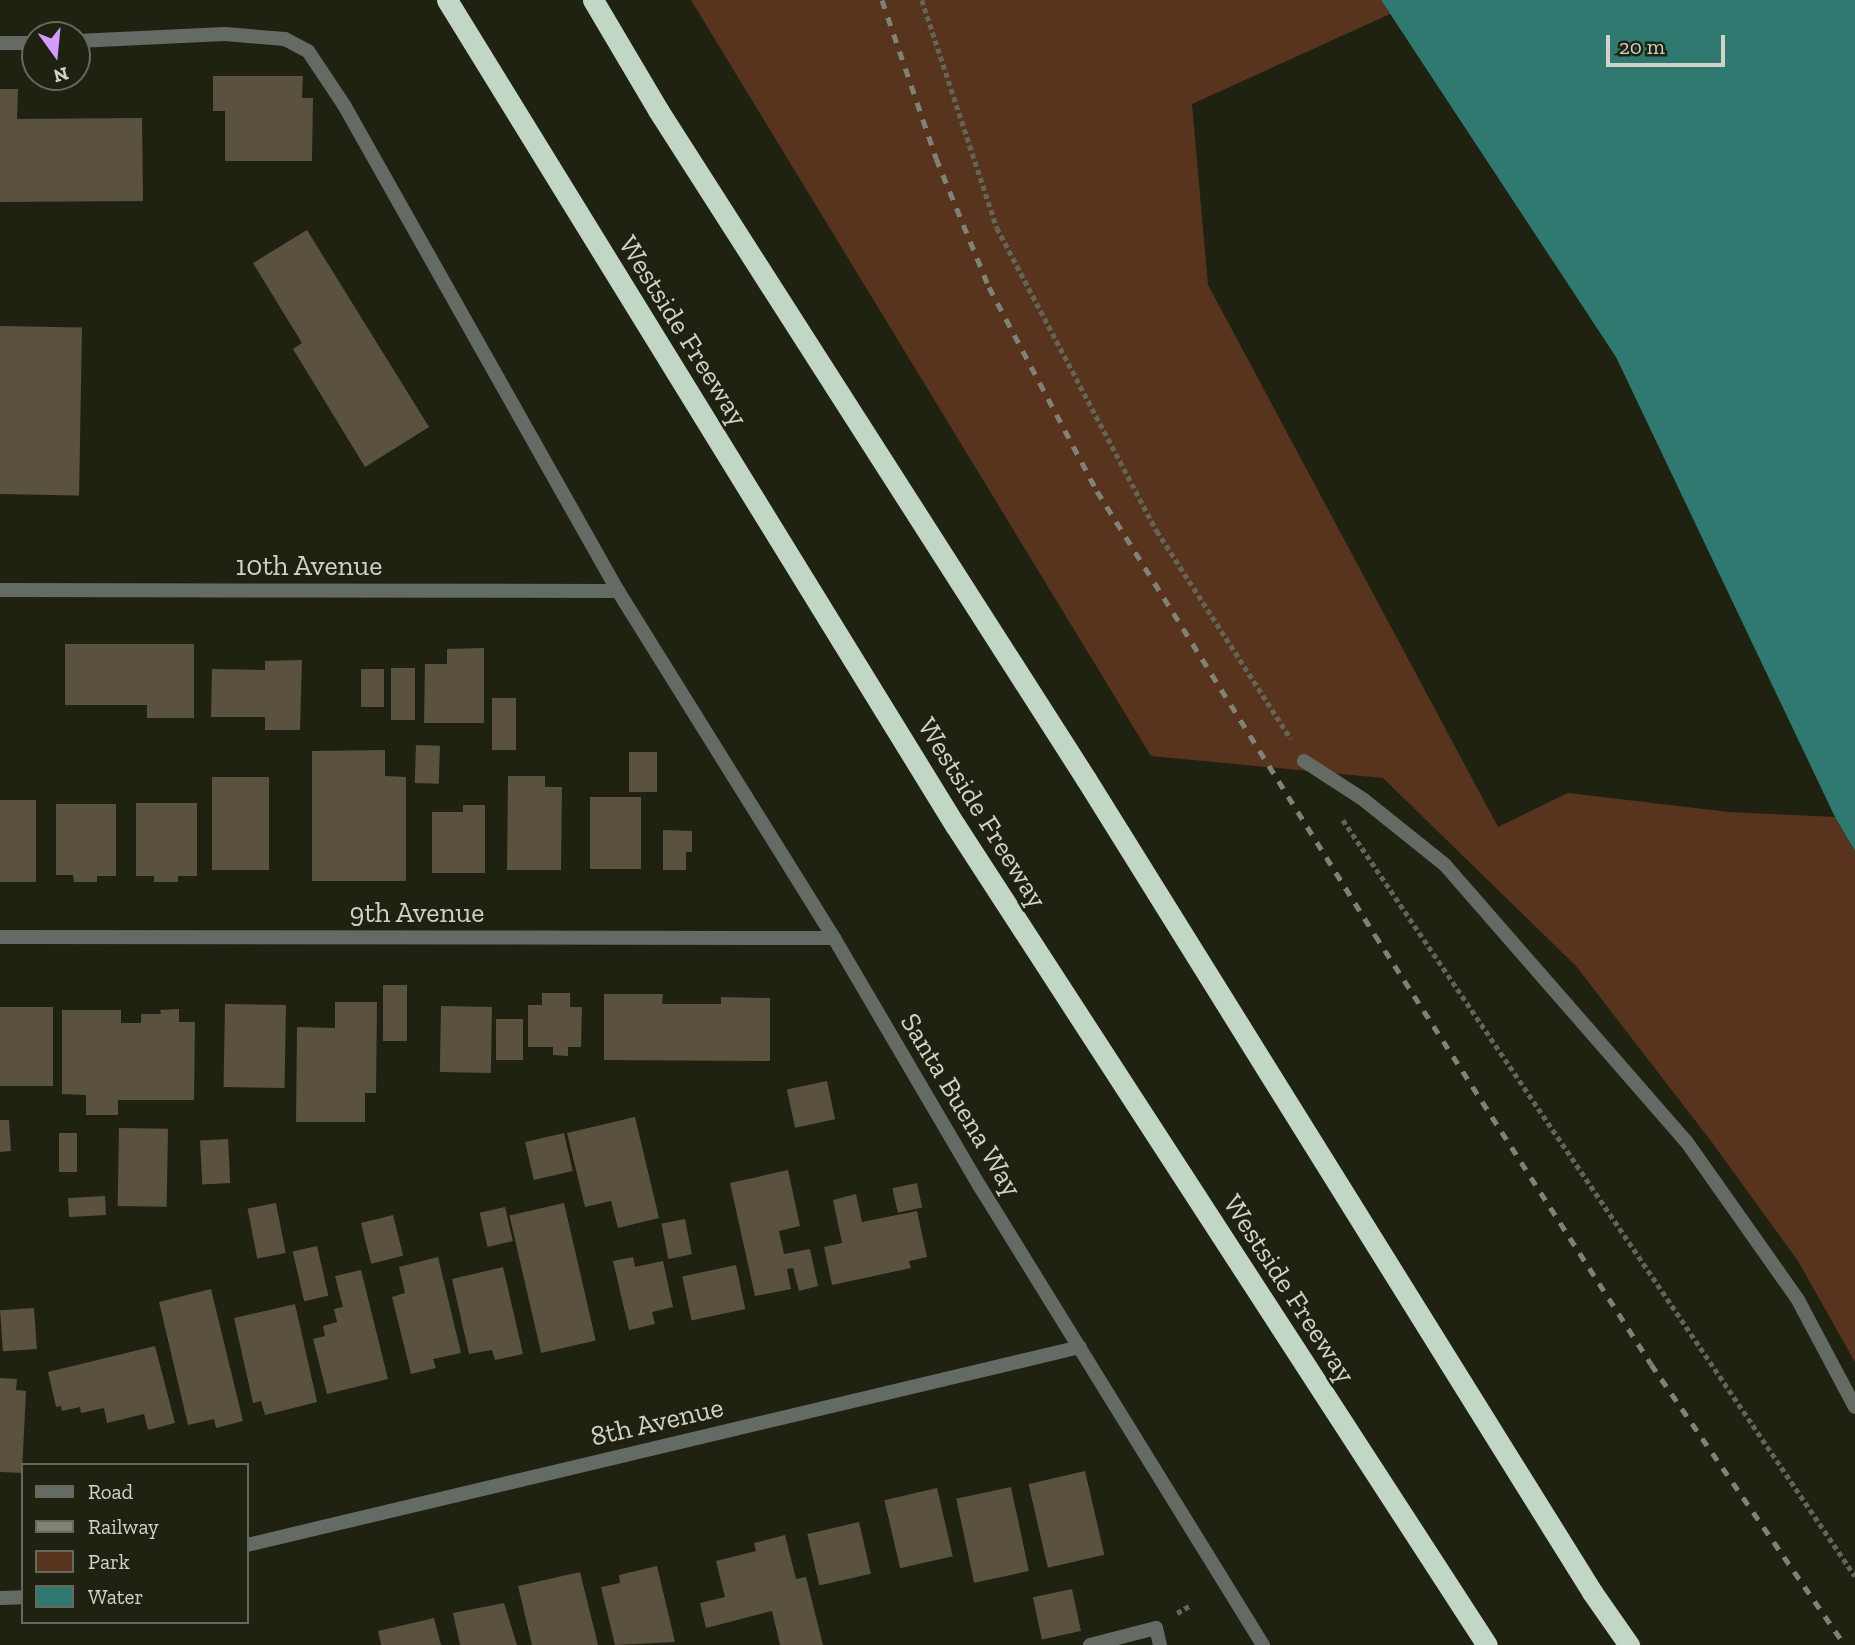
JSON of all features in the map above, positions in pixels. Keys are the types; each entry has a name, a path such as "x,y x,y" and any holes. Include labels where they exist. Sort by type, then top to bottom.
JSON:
{"highway":[{"name":"Westside Freeway","path":"447,0 955,825 1487,1645"},
{"path":"593,0 658,110 1086,779 1570,1556 1629,1645"}],"street":[{"name":"Santa Buena Way","path":"91,40 225,34 285,39 308,51 344,105 618,591 834,938 979,1185 1263,1645"},
{"path":"0,43 21,43"},
{"name":"10th Avenue","path":"0,590 618,591"},
{"path":"1304,761 1364,800 1445,865 1686,1141 1798,1300 1855,1406"},
{"name":"9th Avenue","path":"0,937 834,938"},
{"name":"8th Avenue","path":"248,1545 1080,1347"},
{"path":"0,1598 21,1597"},
{"path":"1090,1645 1156,1628 1160,1645"}],"green space":[{"path":"691,0 1381,0 1390,14 1192,104 1208,285 1498,827 1568,793 1729,812 1835,817 1855,851 1855,1362 1798,1261 1711,1141 1576,966 1383,778 1151,756"}],"water":[{"path":"1381,0 1855,0 1855,851 1835,817 1616,357"}],"building":[{"path":"213,76 303,76 302,98 313,98 312,161 225,161 225,111 213,111"},
{"path":"0,89 18,89 17,119 142,118 143,201 0,202"},
{"path":"307,230 429,427 365,467 293,349 302,343 253,263"},
{"path":"0,326 82,327 79,495 0,494"},
{"path":"65,644 194,644 194,718 147,718 147,705 65,705"},
{"path":"484,648 484,723 424,723 425,664 447,664 447,649"},
{"path":"302,660 300,730 265,730 265,717 211,717 212,669 265,670 265,661"},
{"path":"391,668 415,668 415,720 391,720"},
{"path":"361,669 384,669 384,707 361,707"},
{"path":"492,698 516,698 516,750 492,750"},
{"path":"416,745 440,746 439,784 415,783"},
{"path":"385,750 385,776 406,777 406,881 312,881 312,751"},
{"path":"629,752 657,752 657,792 629,792"},
{"path":"508,776 545,776 545,787 562,787 561,870 507,870"},
{"path":"212,777 269,777 269,870 212,870"},
{"path":"590,797 641,797 641,869 590,869"},
{"path":"0,800 36,800 36,882 0,882"},
{"path":"136,803 197,803 197,876 178,876 178,882 154,882 154,876 136,876"},
{"path":"56,804 116,804 116,876 97,876 97,882 74,882 73,875 56,875"},
{"path":"463,805 485,805 485,873 432,873 432,812 463,812"},
{"path":"663,830 692,831 692,852 686,852 686,870 663,870"},
{"path":"383,985 407,985 407,1041 383,1041"},
{"path":"542,993 570,993 570,1007 582,1007 581,1047 568,1047 568,1056 553,1055 553,1047 528,1047 528,1005 542,1005"},
{"path":"604,994 663,994 662,1004 721,1004 721,997 770,998 770,1061 604,1060"},
{"path":"335,1002 377,1002 376,1093 365,1093 365,1122 296,1122 297,1027 335,1028"},
{"path":"225,1004 286,1005 285,1088 224,1087"},
{"path":"441,1006 492,1007 491,1073 440,1072"},
{"path":"0,1007 53,1007 53,1086 0,1086"},
{"path":"179,1009 179,1022 195,1022 194,1100 118,1100 118,1115 86,1115 86,1095 62,1094 62,1010 121,1010 121,1023 141,1023 141,1014 161,1014 160,1010"},
{"path":"496,1019 523,1019 523,1060 496,1060"},
{"path":"827,1081 835,1119 795,1128 787,1090"},
{"path":"635,1117 659,1218 618,1228 611,1201 585,1207 567,1133"},
{"path":"0,1120 9,1120 11,1151 0,1152"},
{"path":"119,1128 168,1129 167,1207 118,1206"},
{"path":"59,1133 77,1133 77,1172 59,1172"},
{"path":"564,1133 573,1171 534,1180 525,1142"},
{"path":"228,1139 230,1183 202,1184 200,1140"},
{"path":"788,1170 800,1226 779,1231 784,1254 810,1249 818,1286 799,1291 793,1268 787,1269 791,1289 755,1296 730,1183"},
{"path":"917,1183 922,1207 898,1213 893,1188"},
{"path":"856,1194 862,1222 917,1211 927,1257 909,1261 911,1268 832,1285 824,1247 842,1243 833,1200"},
{"path":"105,1196 106,1215 69,1217 68,1198"},
{"path":"276,1203 286,1253 257,1259 248,1209"},
{"path":"564,1203 596,1340 541,1353 509,1216"},
{"path":"505,1207 513,1241 488,1247 480,1213"},
{"path":"393,1215 403,1256 371,1264 361,1223"},
{"path":"685,1219 692,1254 668,1259 661,1224"},
{"path":"317,1246 328,1296 304,1301 293,1252"},
{"path":"438,1257 461,1353 433,1359 436,1368 411,1374 392,1297 405,1293 399,1267"},
{"path":"633,1257 635,1267 663,1261 673,1307 652,1312 655,1324 629,1330 613,1261"},
{"path":"736,1265 745,1309 692,1320 682,1276"},
{"path":"503,1267 523,1354 495,1360 492,1350 469,1354 452,1279"},
{"path":"361,1270 388,1379 327,1394 313,1339 325,1336 323,1326 337,1322 334,1309 343,1307 335,1276"},
{"path":"211,1289 243,1421 216,1428 214,1419 188,1425 159,1302"},
{"path":"295,1304 317,1402 265,1415 261,1401 253,1403 234,1318"},
{"path":"34,1308 37,1349 3,1351 0,1310"},
{"path":"155,1346 175,1423 148,1430 144,1414 107,1423 104,1408 81,1413 80,1407 62,1411 61,1406 56,1407 48,1372"},
{"path":"0,1378 17,1379 16,1390 26,1391 21,1473 0,1472"},
{"path":"1085,1471 1104,1555 1048,1568 1028,1484"},
{"path":"1011,1487 1029,1571 974,1583 956,1499"},
{"path":"937,1488 953,1556 900,1568 884,1500"},
{"path":"859,1522 871,1574 819,1586 807,1534"},
{"path":"785,1535 796,1579 806,1577 823,1645 780,1645 772,1611 706,1628 700,1603 725,1597 716,1561 756,1551 754,1543"},
{"path":"657,1566 675,1642 615,1645 601,1587 620,1583 619,1575"},
{"path":"580,1572 598,1645 532,1645 518,1586"},
{"path":"1072,1589 1081,1631 1042,1639 1033,1597"},
{"path":"504,1603 517,1645 460,1645 453,1613"},
{"path":"434,1618 441,1645 381,1645 378,1631"}],"railway":[{"path":"882,0 936,158 989,287 1097,491 1375,935 1651,1364 1845,1645"}]}
